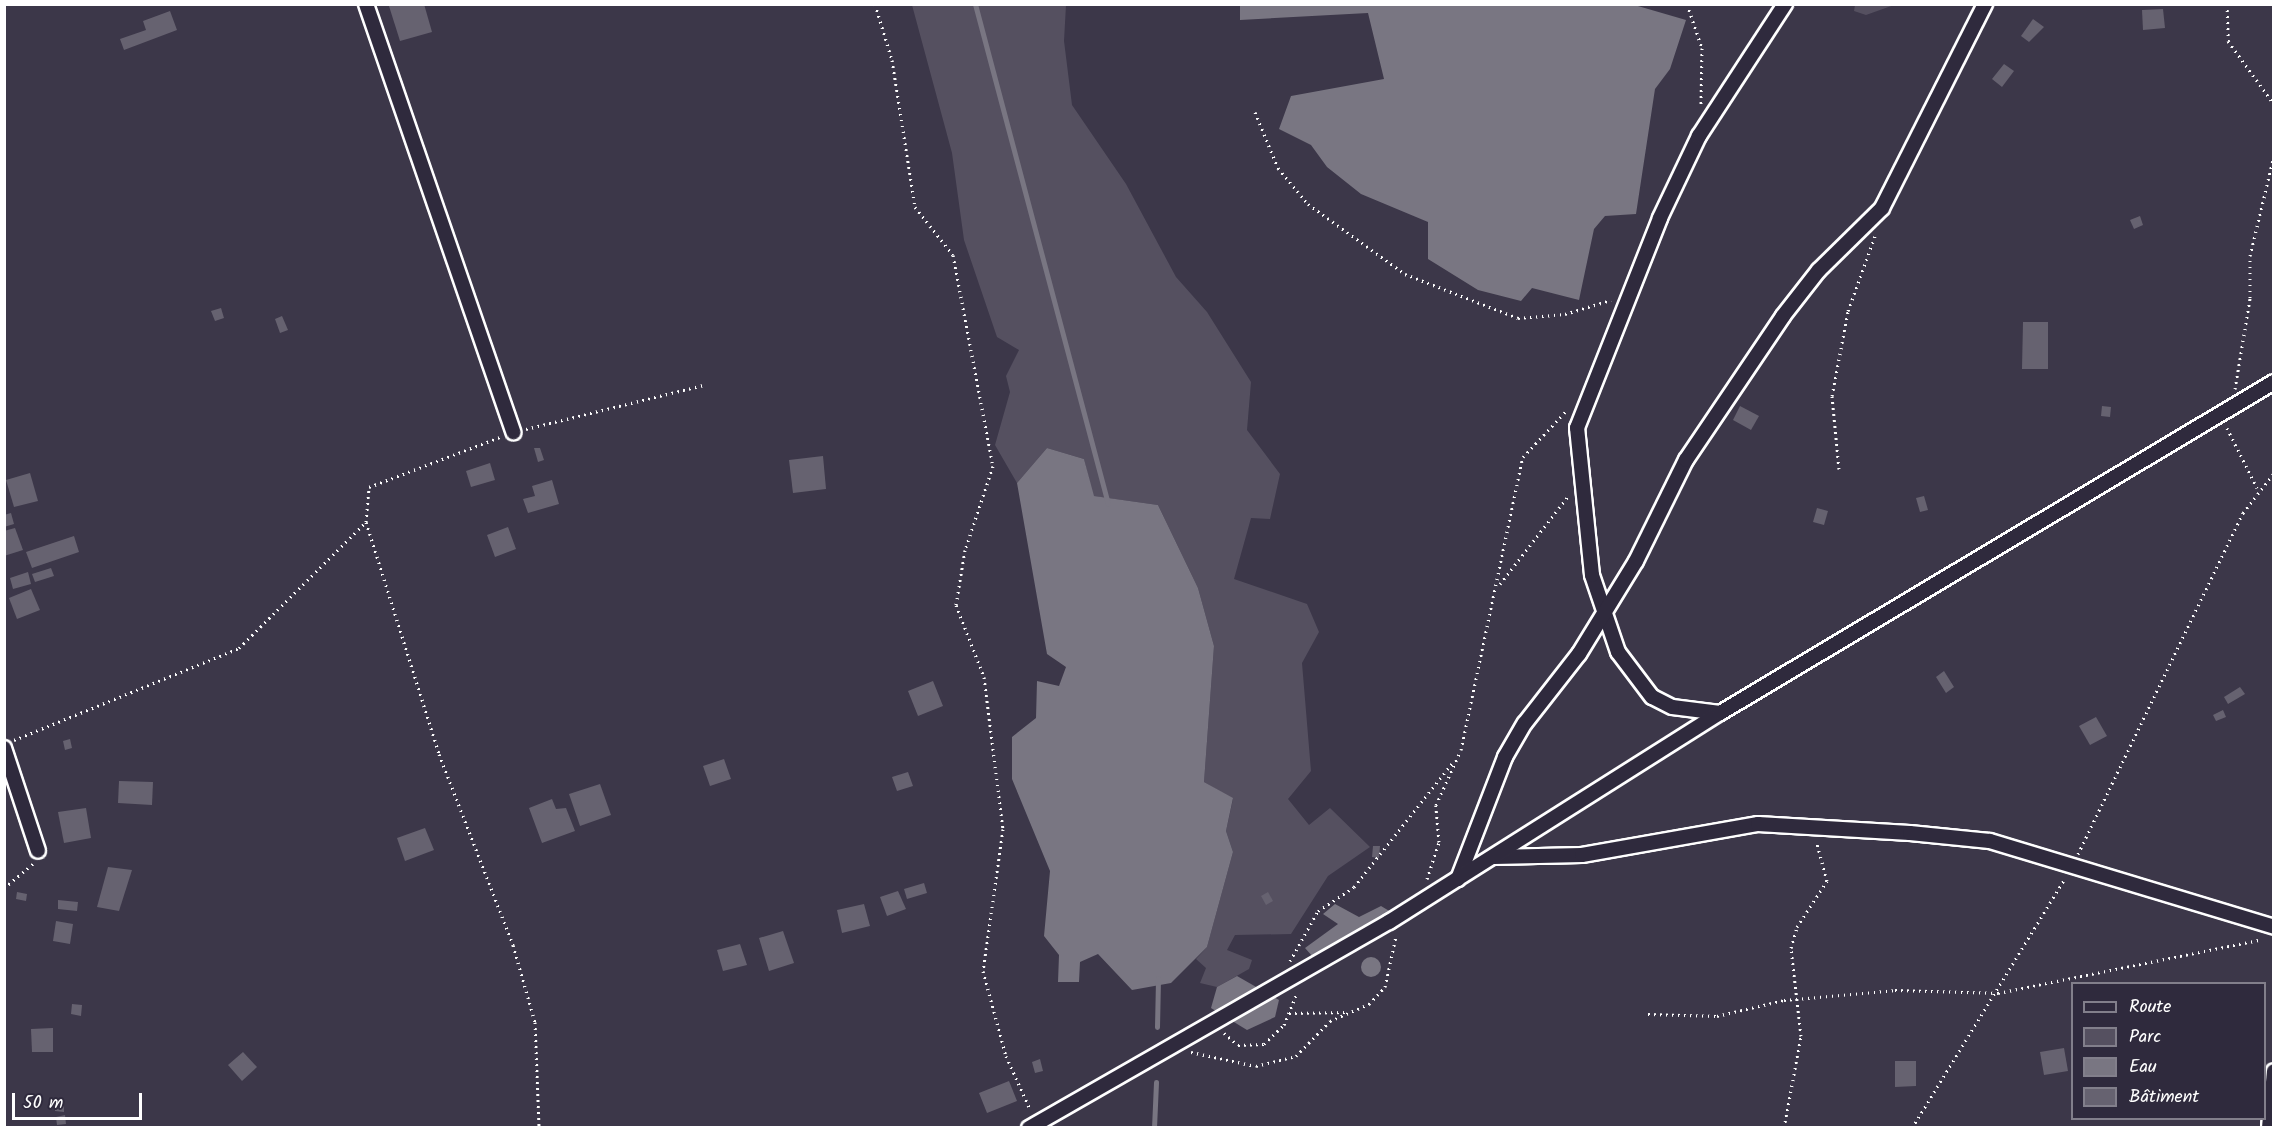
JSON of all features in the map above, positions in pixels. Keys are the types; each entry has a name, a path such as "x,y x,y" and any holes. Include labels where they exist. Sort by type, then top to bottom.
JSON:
{"street":[{"path":"366,4 513,432"},
{"path":"1720,713 1672,708 1652,697 1635,681 1602,615 1578,474 1577,428 1634,290 1660,218 1699,136 1785,4"},
{"path":"1458,879 1505,757 1602,615 1686,460 1782,316 1820,270 1882,208 1985,4"},
{"path":"1033,1125 1403,914 1720,713 2274,382"},
{"path":"4,746 38,851"},
{"path":"1492,857 1582,855 1736,826 1813,826 1990,841 2274,927"},
{"path":"2269,1128 2274,1071"}],"path":[{"path":"875,4 892,60 915,207 953,255 993,466 965,550 956,605 984,677 1003,829 983,971 1005,1056 1033,1125"},
{"path":"1687,4 1702,48 1699,136"},
{"path":"2227,4 2228,41 2274,104"},
{"path":"1255,112 1278,168 1308,204 1413,277 1518,318 1565,314 1634,290"},
{"path":"2257,488 2226,431 2250,298 2250,256 2274,155"},
{"path":"1839,469 1832,396 1842,336 1882,208"},
{"path":"539,1128 535,1022 513,945 439,754 366,522 369,487 513,432 704,385"},
{"path":"1416,905 1439,842 1436,805 1458,756 1498,587 1523,457 1541,432 1590,395"},
{"path":"1912,1128 1998,993 2072,867 2124,750 2257,488 2274,472"},
{"path":"1498,587 1572,492 1578,474"},
{"path":"4,746 239,648 366,522"},
{"path":"1279,984 1318,911 1354,887 1458,756"},
{"path":"1784,1128 1801,1035 1801,1000 1791,948 1797,927 1827,880 1813,826"},
{"path":"4,888 32,866 38,851"},
{"path":"1173,1044 1206,1058 1256,1066 1296,1056 1330,1021 1369,1004 1385,987 1403,914"},
{"path":"1648,1014 1717,1016 1801,1000 1895,990 1998,993 2263,939"},
{"path":"1211,1023 1238,1045 1264,1044 1289,1013 1313,965"},
{"path":"1289,1013 1352,1011"}],"green space":[{"path":"1855,4 1894,5 1866,15 1854,11"},
{"path":"912,5 1066,5 1064,41 1072,105 1126,184 1176,277 1207,312 1251,382 1247,430 1280,474 1270,519 1251,518 1234,579 1307,604 1319,632 1302,663 1311,771 1288,799 1309,825 1330,808 1370,847 1328,876 1291,934 1235,935 1227,950 1252,960 1249,969 1217,987 1200,983 1206,968 1196,959 1207,947 1233,852 1226,831 1233,799 1204,782 1214,646 1198,588 1158,505 1093,496 1084,459 1047,448 1017,483 995,445 1010,392 1006,376 1019,350 997,337 964,240 952,153"}],"water":[{"path":"1631,4 1686,20 1670,69 1655,89 1636,214 1605,216 1594,229 1579,300 1532,288 1521,301 1478,290 1428,259 1428,222 1361,194 1327,167 1311,145 1279,129 1291,96 1384,79 1368,13 1240,20 1240,5"},
{"path":"1047,448 1084,459 1094,496 1158,505 1198,588 1214,646 1204,782 1233,798 1226,831 1233,852 1207,947 1171,983 1132,990 1098,954 1080,962 1079,982 1058,982 1059,955 1044,936 1050,871 1012,779 1012,737 1036,718 1037,681 1059,686 1066,667 1047,654 1017,483"},
{"path":"1335,904 1359,917 1381,906 1391,912 1379,937 1313,957 1305,948 1338,924 1323,914"},
{"path":"1371,957 1378,960 1381,967 1378,974 1371,977 1364,974 1361,967 1364,960"},
{"path":"1237,976 1279,1000 1275,1017 1247,1030 1211,1008 1217,987"}],"building":[{"path":"424,4 432,32 400,41 389,6"},
{"path":"2163,9 2165,28 2143,30 2142,10"},
{"path":"170,11 177,30 124,50 120,39 146,30 143,21"},
{"path":"2033,19 2044,27 2029,42 2021,36"},
{"path":"2004,64 2014,71 2002,87 1992,79"},
{"path":"2140,216 2143,225 2134,229 2130,220"},
{"path":"221,308 224,318 215,321 211,311"},
{"path":"282,316 288,330 280,333 275,319"},
{"path":"2023,322 2048,322 2048,369 2022,369"},
{"path":"1740,406 1759,416 1751,430 1733,420"},
{"path":"2102,406 2111,407 2110,417 2101,416"},
{"path":"534,448 540,448 544,460 538,462"},
{"path":"823,456 826,489 793,493 789,460"},
{"path":"490,463 495,480 471,487 466,471"},
{"path":"30,473 38,501 14,507 6,480"},
{"path":"552,480 559,504 528,513 523,499 535,496 532,486"},
{"path":"1924,496 1928,510 1920,512 1916,498"},
{"path":"1817,508 1828,511 1824,525 1813,522"},
{"path":"11,513 14,524 4,527 4,515"},
{"path":"508,527 516,549 495,557 487,535"},
{"path":"15,528 23,550 4,556 4,531"},
{"path":"74,536 79,552 32,568 26,552"},
{"path":"51,568 54,576 35,582 32,574"},
{"path":"28,572 31,584 13,589 10,578"},
{"path":"31,589 40,610 17,619 9,598"},
{"path":"1944,671 1954,687 1946,693 1936,677"},
{"path":"933,681 943,706 918,716 908,691"},
{"path":"2240,687 2245,694 2228,704 2224,697"},
{"path":"2223,710 2226,717 2216,721 2213,715"},
{"path":"2096,717 2107,736 2090,745 2079,726"},
{"path":"70,739 72,748 65,750 63,741"},
{"path":"724,759 731,779 710,786 703,766"},
{"path":"908,772 913,786 897,791 892,777"},
{"path":"119,781 153,782 152,805 118,803"},
{"path":"600,784 611,815 580,826 569,794"},
{"path":"552,799 556,809 566,808 575,831 542,843 529,808"},
{"path":"86,808 91,838 64,843 58,812"},
{"path":"425,828 434,850 405,861 397,838"},
{"path":"1373,846 1380,846 1379,858 1372,857"},
{"path":"108,867 132,870 119,911 97,907"},
{"path":"924,883 927,893 907,899 904,889"},
{"path":"898,891 906,909 887,916 880,897"},
{"path":"17,892 27,894 26,901 16,899"},
{"path":"1268,892 1273,901 1266,905 1261,896"},
{"path":"58,900 78,902 77,911 58,909"},
{"path":"864,904 870,926 842,933 837,910"},
{"path":"56,921 73,924 70,944 53,941"},
{"path":"783,931 794,963 769,971 759,938"},
{"path":"740,944 747,965 723,971 717,950"},
{"path":"72,1004 82,1005 81,1016 71,1014"},
{"path":"53,1028 53,1052 32,1052 31,1029"},
{"path":"2064,1048 2068,1071 2044,1075 2040,1052"},
{"path":"243,1052 257,1067 242,1081 228,1065"},
{"path":"1040,1059 1043,1071 1035,1073 1032,1062"},
{"path":"1895,1061 1916,1061 1916,1086 1895,1087"},
{"path":"1009,1081 1017,1101 987,1113 979,1093"},
{"path":"55,1104 64,1105 64,1112 55,1111"},
{"path":"65,1115 66,1124 57,1125 56,1117"}],"waterway":[{"path":"975,4 1108,504"},
{"path":"1157,1027 1158,978"},
{"path":"1154,1128 1156,1082"}]}
